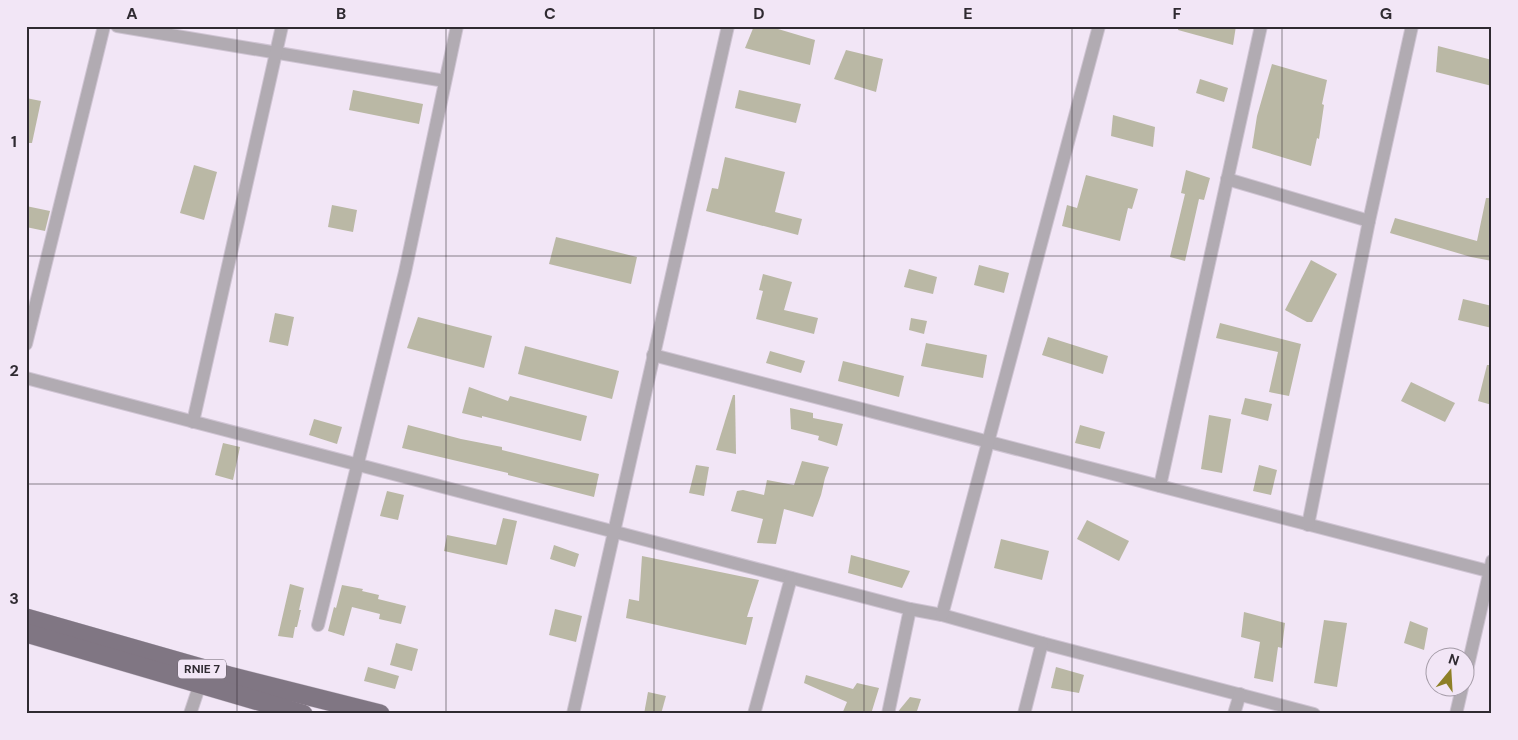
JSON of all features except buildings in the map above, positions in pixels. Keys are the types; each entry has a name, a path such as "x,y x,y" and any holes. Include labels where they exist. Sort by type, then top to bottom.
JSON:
{"main road":[{"name":"RNIE 7","path":"26,618 228,676 380,714"},
{"name":"RNIE 7","path":"26,633 303,714"}],"street":[{"path":"26,344 104,26"},
{"path":"117,26 445,81"},
{"path":"193,422 282,26"},
{"path":"318,625 405,272 457,26"},
{"path":"572,714 728,26"},
{"path":"942,615 1099,26"},
{"path":"1160,486 1261,26"},
{"path":"1308,525 1369,221 1412,26"},
{"path":"1227,179 1369,221"},
{"path":"653,355 1308,525 1491,568 1472,648"},
{"path":"26,378 910,609 942,615 1314,714"},
{"path":"754,714 791,578"},
{"path":"888,714 910,609"},
{"path":"1024,714 1042,643"},
{"path":"190,714 200,684"},
{"path":"1234,714 1240,694"},
{"path":"1456,714 1460,698"}]}
